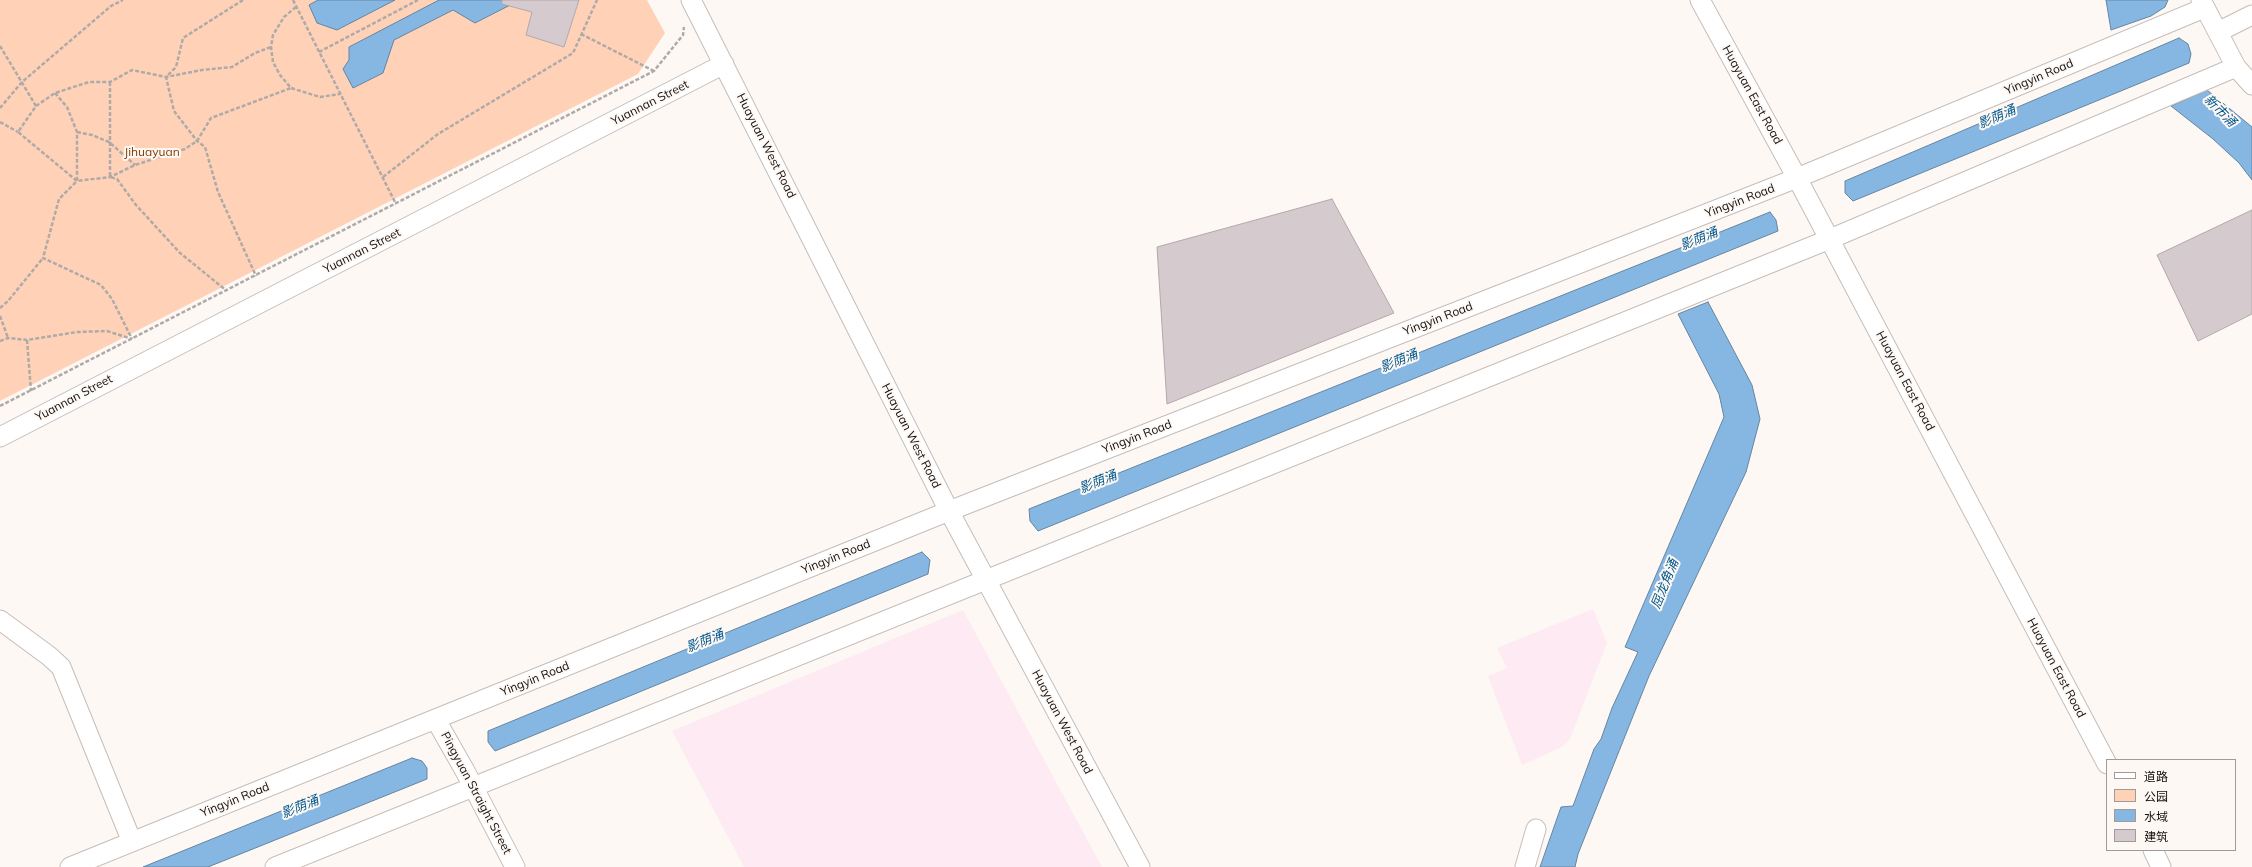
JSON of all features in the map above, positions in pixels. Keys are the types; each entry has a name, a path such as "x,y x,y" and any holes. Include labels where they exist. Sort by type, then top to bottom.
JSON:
{"street":[{"name":"Huayuan West Road","path":"691,0 949,511 1140,867"},
{"name":"Huayuan East Road","path":"1700,0 1798,178 2106,762"},
{"name":"Yingyin Road","path":"70,867 132,842 439,726 949,511 1798,178 2202,4"},
{"path":"2202,4 2236,67 2252,85"},
{"path":"2218,32 2252,15"},
{"name":"Yuannan Street","path":"0,437 724,64"},
{"path":"275,867 469,779 986,580 1830,239 2236,67"},
{"path":"0,620 49,656 61,667 132,842"},
{"name":"Pingyuan Straight Street","path":"439,726 469,779 515,867"},
{"path":"1525,867 1536,829"},
{"path":"2153,851 2162,867"}],"path":[{"path":"0,108 22,82 111,6 123,0"},
{"path":"166,77 176,67 183,38 243,0"},
{"path":"292,0 396,204"},
{"path":"319,52 418,0"},
{"path":"383,177 438,134 574,53 597,0"},
{"path":"296,7 279,23 271,47 272,62 280,75 291,88 320,97 340,94"},
{"path":"581,34 654,71"},
{"path":"0,406 654,71 683,35"},
{"path":"0,46 36,106"},
{"path":"18,132 36,106 55,93 89,82 110,82 132,70 166,77 202,70 232,67 255,53 271,47"},
{"path":"166,77 174,111 197,141 205,147 218,192 256,276"},
{"path":"110,82 110,177"},
{"path":"110,177 135,165 171,155 197,141 211,118 291,88"},
{"path":"55,93 67,107 77,132 76,181"},
{"path":"0,122 18,132 76,181"},
{"path":"77,132 109,142 135,165"},
{"path":"0,308 43,258 59,199 76,181 110,177 117,178 136,205 180,253 227,291"},
{"path":"43,258 101,285 112,299 132,339"},
{"path":"0,316 8,338"},
{"path":"0,341 8,338 27,340 77,332 107,331 132,339"},
{"path":"27,340 31,391"}],"shaded area":[{"path":"1593,609 1607,643 1570,739 1562,747 1522,765 1488,676 1507,668 1497,648"},
{"path":"963,610 1102,867 744,867 672,731"}],"green space":[{"name":"Jihuayuan","path":"0,0 647,0 665,33 638,74 0,401"}],"water":[{"path":"318,0 395,0 337,30 317,23 309,5"},
{"path":"439,0 520,0 475,23 453,10 394,40 383,73 353,88 343,69 349,60 349,47"},
{"path":"2106,0 2168,0 2165,7 2151,16 2111,30"},
{"name":"影荫涌","path":"2179,38 2188,44 2191,54 2189,63 1853,201 1845,193 1845,181"},
{"name":"新市涌","path":"2207,90 2252,127 2252,180 2239,163 2213,139 2171,106"},
{"name":"影荫涌","path":"1770,212 1776,220 1778,231 1038,531 1030,521 1029,509"},
{"name":"屈龙角涌","path":"1708,302 1752,385 1760,419 1746,472 1649,676 1578,854 1575,867 1540,867 1561,807 1573,806 1594,749 1601,739 1612,708 1638,652 1625,647 1724,417 1719,394 1678,314"},
{"path":"922,552 930,560 928,574 495,751 488,742 488,731"},
{"name":"影荫涌","path":"412,758 422,761 427,768 427,779 208,867 143,867"}],"building":[{"path":"502,0 579,0 564,47 526,35 532,12 502,4"},
{"path":"1332,199 1394,313 1167,404 1157,247"},
{"path":"2252,210 2252,314 2198,341 2157,255"}]}
